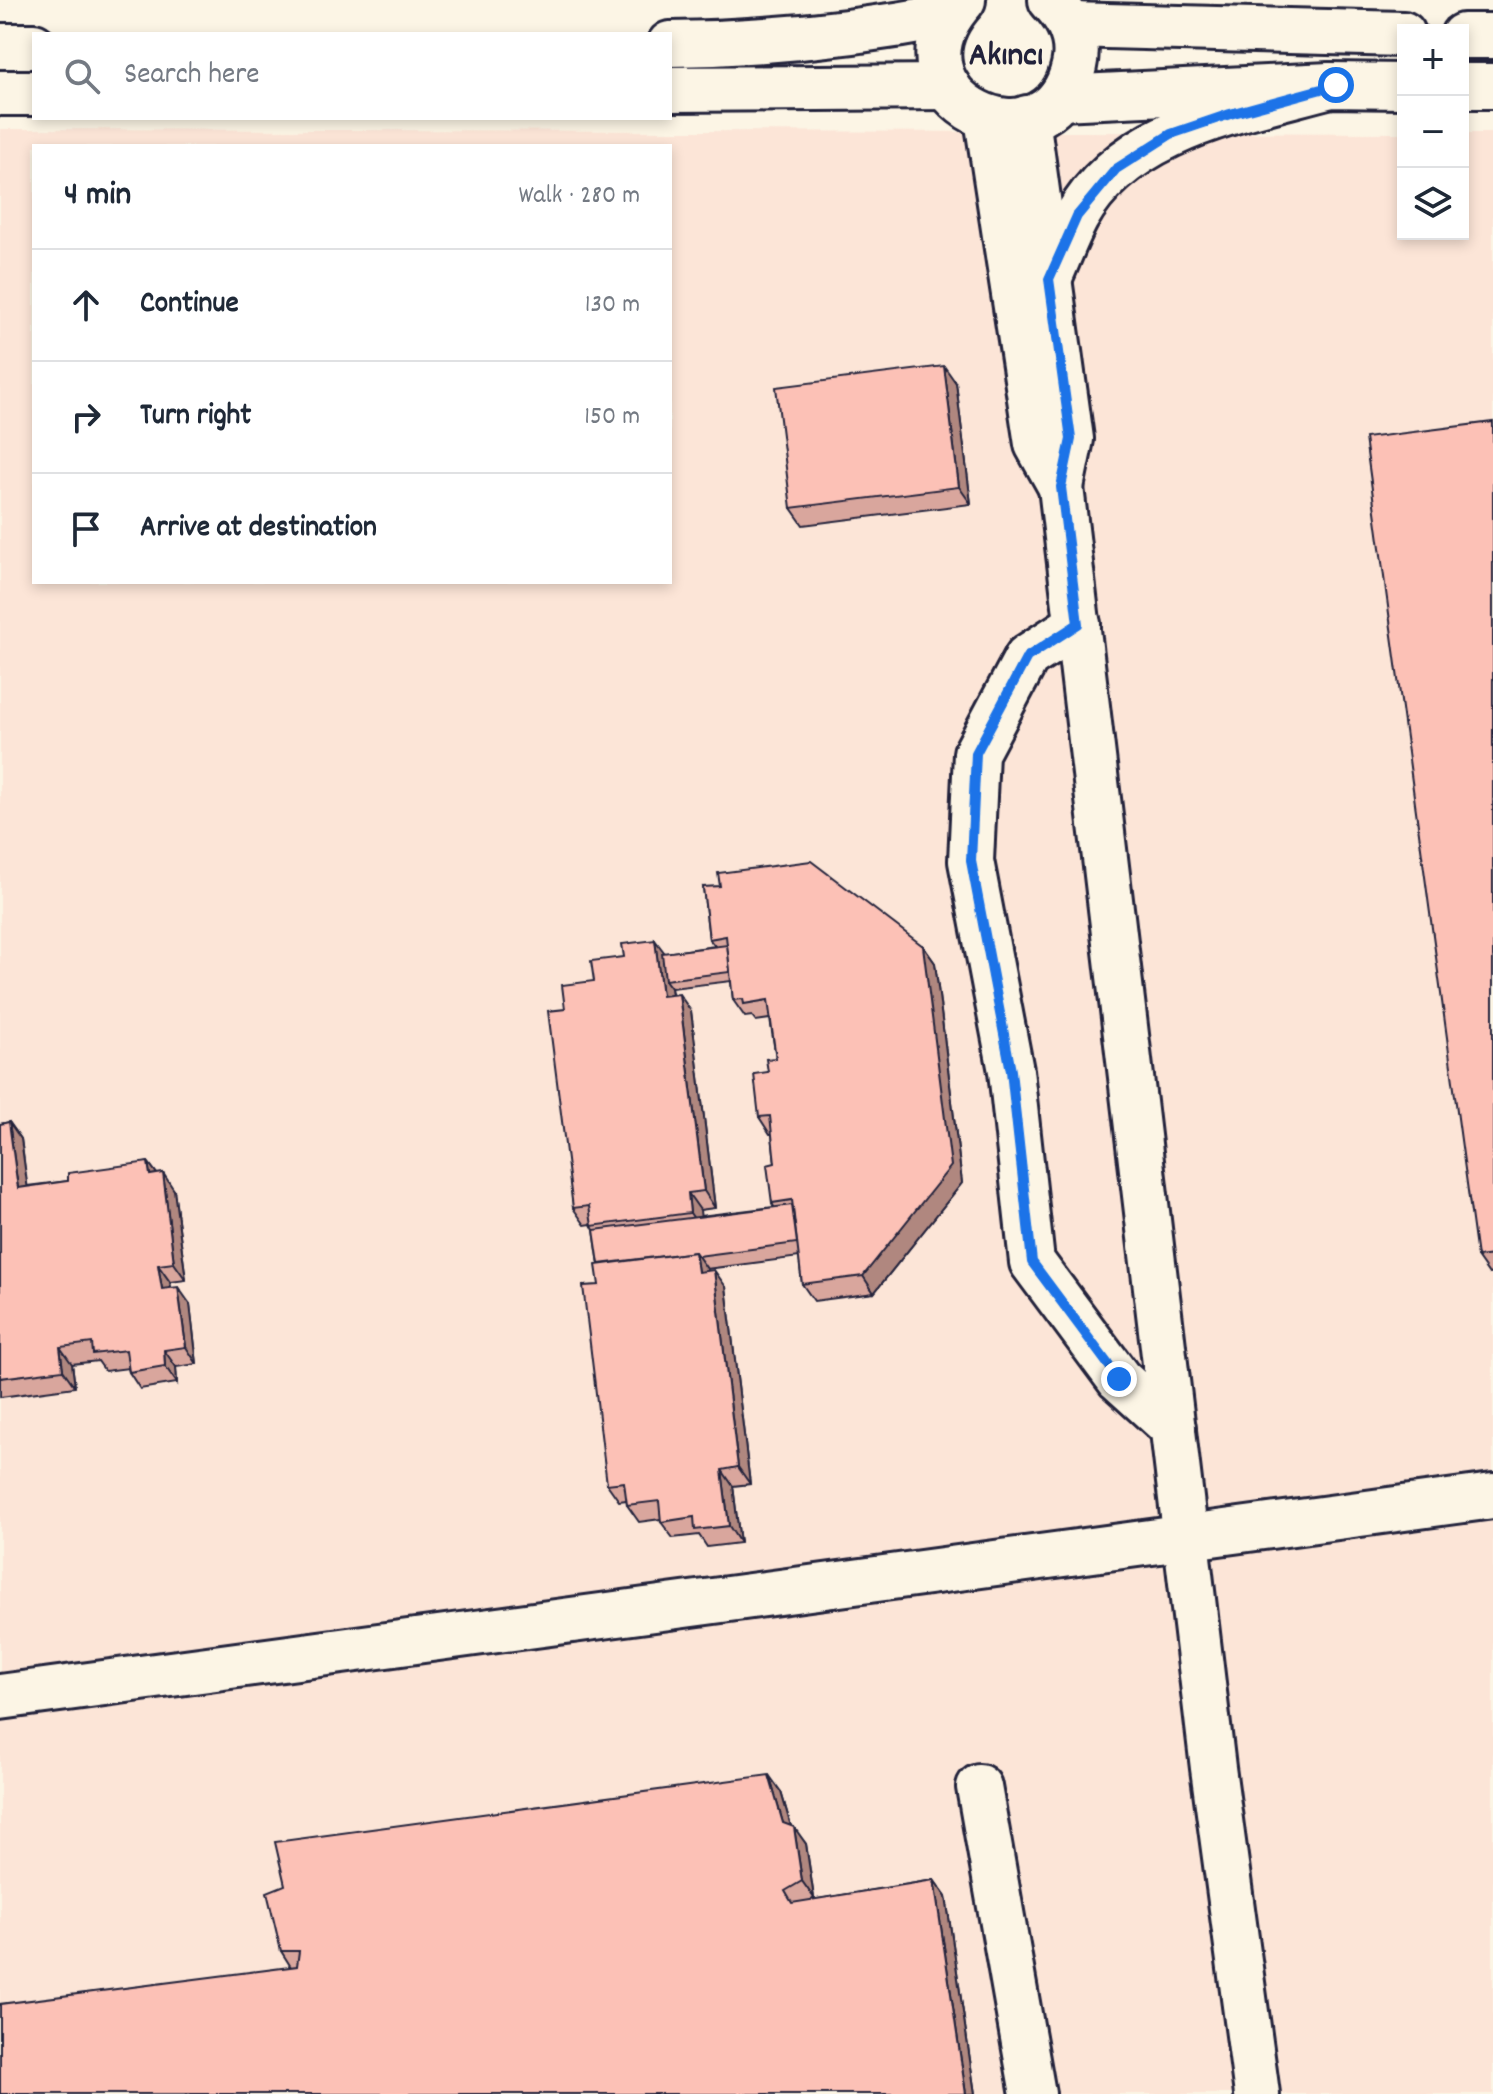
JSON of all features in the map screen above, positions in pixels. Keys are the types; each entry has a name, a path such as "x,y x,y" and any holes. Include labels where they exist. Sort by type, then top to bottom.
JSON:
{"main road":[{"path":"672,44 767,43 850,34 955,8"},
{"path":"955,8 940,37 938,60 948,87 957,100 1024,111 1330,85 1397,86"},
{"path":"1024,111 1072,78 1077,56 1061,13 1397,34"},
{"path":"1469,36 1493,36"},
{"path":"0,46 32,46"},
{"path":"1049,279 1077,216 1116,169 1142,151 1171,134 1330,85"},
{"path":"1469,86 1493,86"},
{"path":"672,89 948,87"},
{"path":"0,93 32,93"},
{"path":"1024,111 1071,439 1061,487 1185,1536 1257,2094"},
{"path":"1024,111 1037,444 1061,487"},
{"path":"1078,624 1027,657 976,753 971,861 1011,1071 1032,1262 1119,1379 1173,1428"},
{"path":"0,1697 1493,1496"},
{"path":"979,1787 1033,2094"}],"shaded area":[{"path":"0,129 1397,133 1397,240 1469,240 1469,133 1493,133 1493,2094 0,2094"}],"building":[{"path":"944,366 959,487 791,508 776,387"},
{"path":"1493,422 1493,1255 1477,1257 1365,438"},
{"path":"811,861 923,946 951,1166 863,1276 802,1284 792,1200 772,1203 767,1165 775,1163 770,1116 759,1117 754,1074 768,1072 766,1059 776,1058 768,1000 744,1004 743,999 733,1000 726,936 709,939 703,887 720,886 718,873"},
{"path":"655,940 662,996 679,994 704,1191 688,1193 690,1213 592,1226 589,1206 573,1208 548,1011 565,1009 562,985 594,981 591,961 624,957 622,944"},
{"path":"727,945 730,972 665,980 662,953"},
{"path":"9,1122 18,1188 68,1181 68,1173 148,1162 150,1175 163,1173 174,1263 158,1265 162,1289 178,1287 186,1347 164,1350 165,1366 129,1372 126,1350 93,1354 92,1343 60,1347 63,1370 0,1378 0,1124"},
{"path":"792,1205 797,1243 698,1256 695,1252 599,1264 594,1230"},
{"path":"695,1252 698,1272 714,1270 738,1467 722,1470 729,1526 695,1530 694,1517 661,1522 659,1501 627,1505 624,1482 607,1484 583,1286 599,1285 596,1265"},
{"path":"769,1775 783,1823 794,1827 802,1881 785,1891 792,1903 934,1880 966,2094 0,2094 0,2004 297,1966 299,1951 281,1951 267,1892 285,1885 275,1842"}],"district":[{"name":"Akıncı","path":"1006,52"}],"route":[{"path":"1119,1379 1032,1262 1011,1071 971,861 976,753 1027,657 1078,624 1061,487 1071,439 1049,279 1077,216 1095,191 1116,169 1142,151 1171,134 1336,85"}]}
